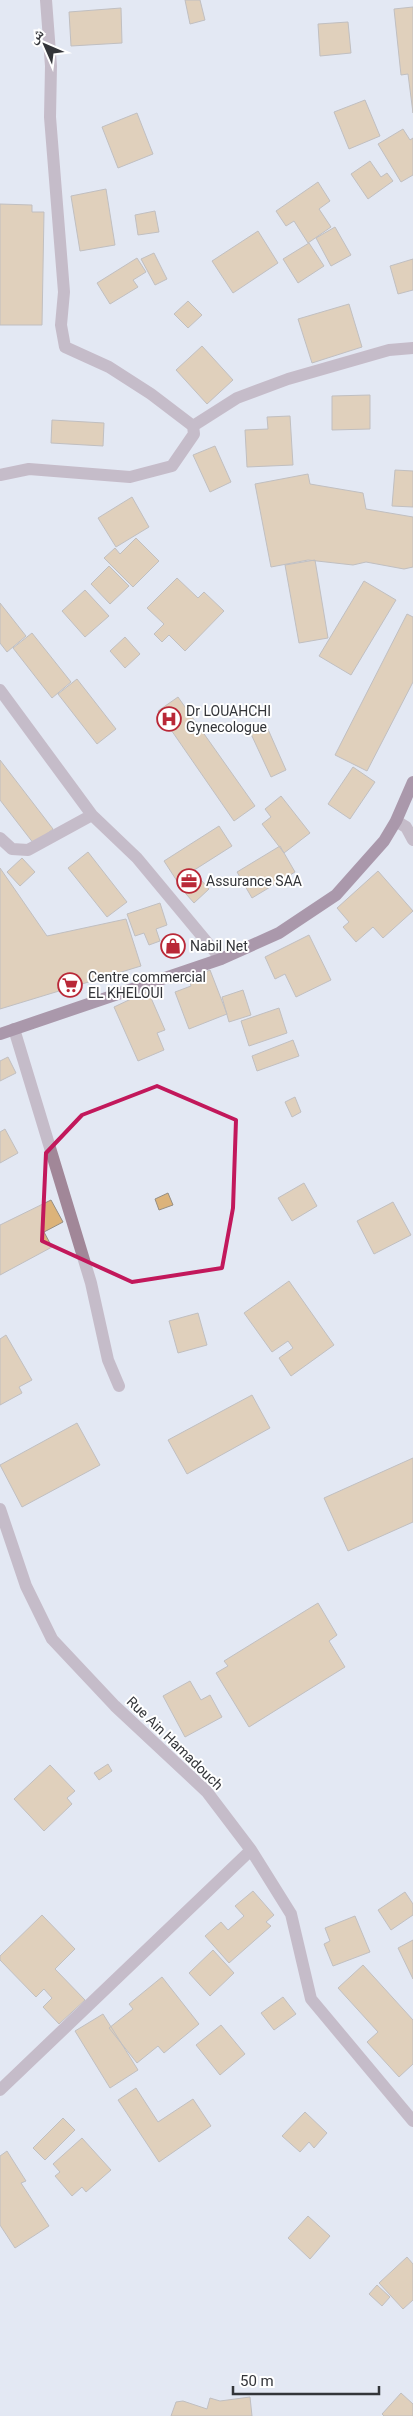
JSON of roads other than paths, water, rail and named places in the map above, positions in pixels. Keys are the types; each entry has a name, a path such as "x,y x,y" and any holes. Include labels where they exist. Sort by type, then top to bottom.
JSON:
{"main road":[{"path":"0,1034 221,959 279,933 336,895 384,841 396,821 413,782"}],"street":[{"path":"0,475 29,469 130,477 172,466 194,434 193,426 151,394 109,367 65,346 61,324 64,292 50,117 51,66 46,0"},
{"path":"193,426 237,398 288,379 389,350 413,348"},
{"path":"0,690 92,816 137,858 221,959"},
{"path":"0,838 12,849 28,850 92,816"},
{"path":"396,821 406,827 413,840"},
{"path":"14,1029 91,1284 108,1360 119,1386"},
{"name":"Rue Ain Hamadouch","path":"0,1509 26,1586 52,1639 115,1706 206,1792 251,1850 291,1914 311,1999 413,2120"},
{"path":"0,2090 251,1850"}],"place":[{"name":"Dr LOUAHCHI Gynecologue","path":"169,719"},
{"name":"Assurance SAA","path":"189,881"},
{"name":"Nabil Net","path":"173,946"},
{"name":"Centre commercial EL KHELOUI","path":"70,985"}]}
